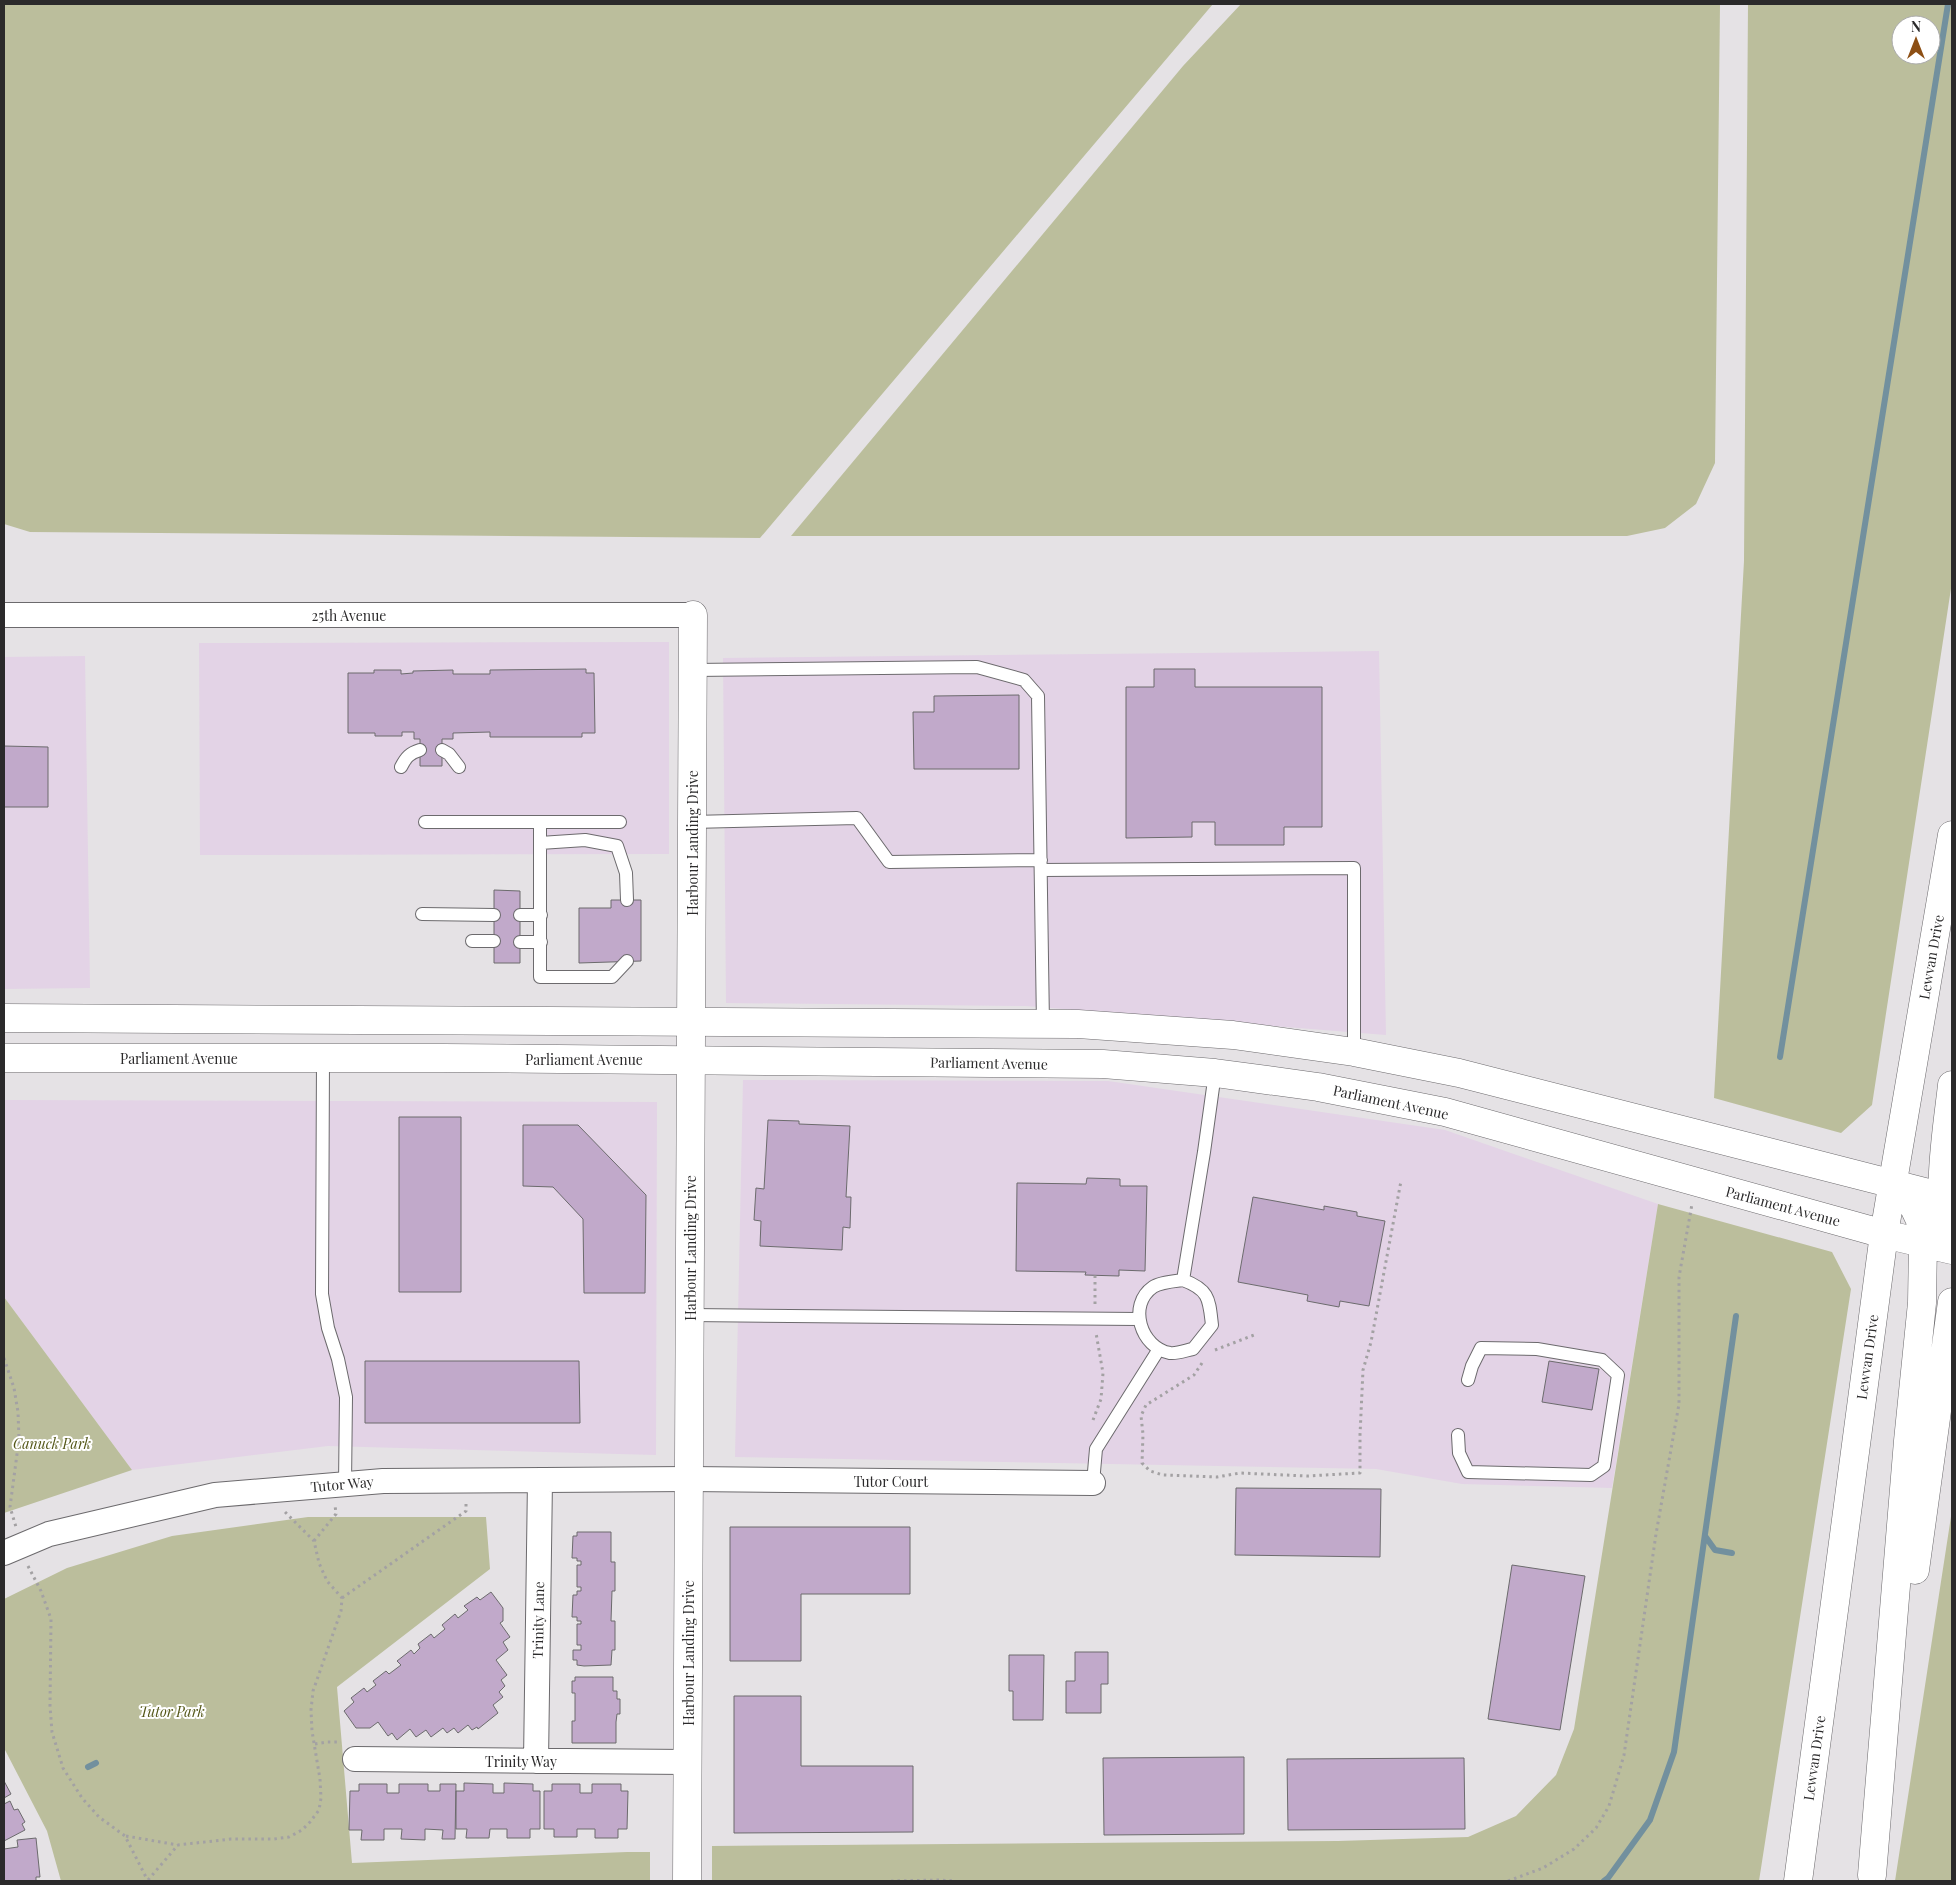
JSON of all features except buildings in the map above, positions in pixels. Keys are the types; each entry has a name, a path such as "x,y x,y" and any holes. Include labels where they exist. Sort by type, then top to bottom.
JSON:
{"main road":[{"name":"Harbour Landing Drive","path":"687,1881 693,615"},
{"name":"Lewvan Drive","path":"1798,1881 1884,1234 1952,835"},
{"path":"4,1018 1078,1024 1233,1035 1354,1052 1459,1073 1948,1197"},
{"name":"Parliament Avenue","path":"4,1058 691,1060 1103,1064 1215,1073 1318,1087 1445,1112 1884,1234 1941,1239"},
{"path":"1872,1878 1908,1441 1922,1303 1941,1239 1948,1197 1952,1085"},
{"path":"1892,1183 1912,1203 1920,1220 1941,1239"},
{"path":"1872,1878 1952,1302"}],"street":[{"name":"25th Avenue","path":"4,615 693,615"},
{"name":"Tutor Way","path":"4,1553 49,1534 214,1495 383,1481 689,1479"},
{"name":"Tutor Court","path":"689,1479 1093,1483"},
{"name":"Trinity Lane","path":"536,1761 540,1480"},
{"name":"Trinity Way","path":"355,1759 687,1762"}],"lane":[{"path":"693,670 977,667 1024,680 1038,696 1043,1024"},
{"path":"401,767 410,753 420,750"},
{"path":"442,750 449,754 459,767"},
{"path":"692,822 857,818 890,862 1354,868 1354,1052"},
{"path":"425,822 620,822"},
{"path":"540,822 540,977 612,977 628,961"},
{"path":"540,843 585,840 617,846 626,873 627,900"},
{"path":"422,914 494,915"},
{"path":"520,915 540,915"},
{"path":"472,941 494,941"},
{"path":"520,942 540,942"},
{"path":"323,1058 322,1294 328,1328 338,1359 346,1397 339,1484"},
{"path":"1183,1280 1215,1073"},
{"path":"1183,1280 1196,1285 1209,1299 1212,1325 1193,1349 1172,1353 1159,1349 1143,1334 1139,1319 1142,1300 1153,1286 1183,1280"},
{"path":"690,1315 1139,1319"},
{"path":"1458,1435 1459,1453 1468,1472 1590,1475 1604,1466 1618,1375 1602,1360 1537,1349 1481,1348 1472,1366 1468,1380"},
{"path":"1093,1483 1096,1449 1159,1349"}],"path":[{"path":"1205,1359 1194,1375 1146,1405 1140,1416 1143,1434 1142,1463 1150,1470 1163,1475 1217,1477 1240,1473 1307,1476 1360,1473 1363,1370 1371,1342 1402,1181"},
{"path":"1508,1881 1543,1868 1567,1854 1596,1828 1609,1806 1624,1755 1656,1534 1679,1404 1679,1277 1696,1182"},
{"path":"1095,1275 1097,1346 1103,1373 1100,1398 1089,1432 1096,1449"},
{"path":"1211,1354 1217,1348 1254,1335"},
{"path":"4,1358 14,1388 18,1412 19,1439 10,1507 11,1513"},
{"path":"342,1598 466,1511 466,1480"},
{"path":"314,1541 336,1514 339,1484"},
{"path":"30,1572 41,1591 51,1619 50,1706 52,1732 63,1768 82,1798 99,1817 125,1836 178,1845 223,1840 289,1837 302,1830 319,1810 321,1798 311,1710 314,1691 341,1611 342,1598 327,1581 319,1563 314,1541 289,1517 268,1490"},
{"path":"315,1744 337,1741"},
{"path":"125,1836 148,1881 178,1845"},
{"path":"891,1881 956,1881"}],"shaded area":[{"path":"669,642 669,854 200,855 199,643"},
{"path":"1379,651 1386,1035 1026,1006 726,1003 723,658"},
{"path":"85,656 90,988 4,989 4,657"},
{"path":"743,1080 1108,1081 1445,1130 1658,1204 1612,1488 1462,1484 1376,1469 735,1457"},
{"path":"4,1100 657,1102 656,1455 328,1446 132,1470 4,1297"}],"green space":[{"path":"4,4 1213,4 760,538 30,532 4,524"},
{"path":"1241,4 1720,4 1715,463 1696,504 1665,528 1627,536 791,536 1183,66"},
{"path":"1748,4 1952,4 1952,582 1872,1105 1841,1133 1714,1098 1744,561"},
{"path":"1658,1204 1832,1252 1851,1289 1759,1881 712,1881 712,1846 1338,1841 1468,1837 1516,1816 1556,1775 1574,1729"},
{"name":"Canuck Park","path":"4,1297 132,1470 4,1513"},
{"path":"1952,1510 1952,1881 1895,1881"},
{"name":"Tutor Park","path":"308,1517 486,1517 490,1569 337,1687 352,1863 650,1852 650,1881 61,1881 47,1831 4,1748 4,1599 67,1568 172,1536"}],"waterway":[{"path":"1780,1057 1948,4"},
{"path":"1604,1881 1650,1820 1674,1752 1736,1316"},
{"path":"1705,1536 1715,1550 1732,1553"},
{"path":"88,1767 96,1763"}]}
